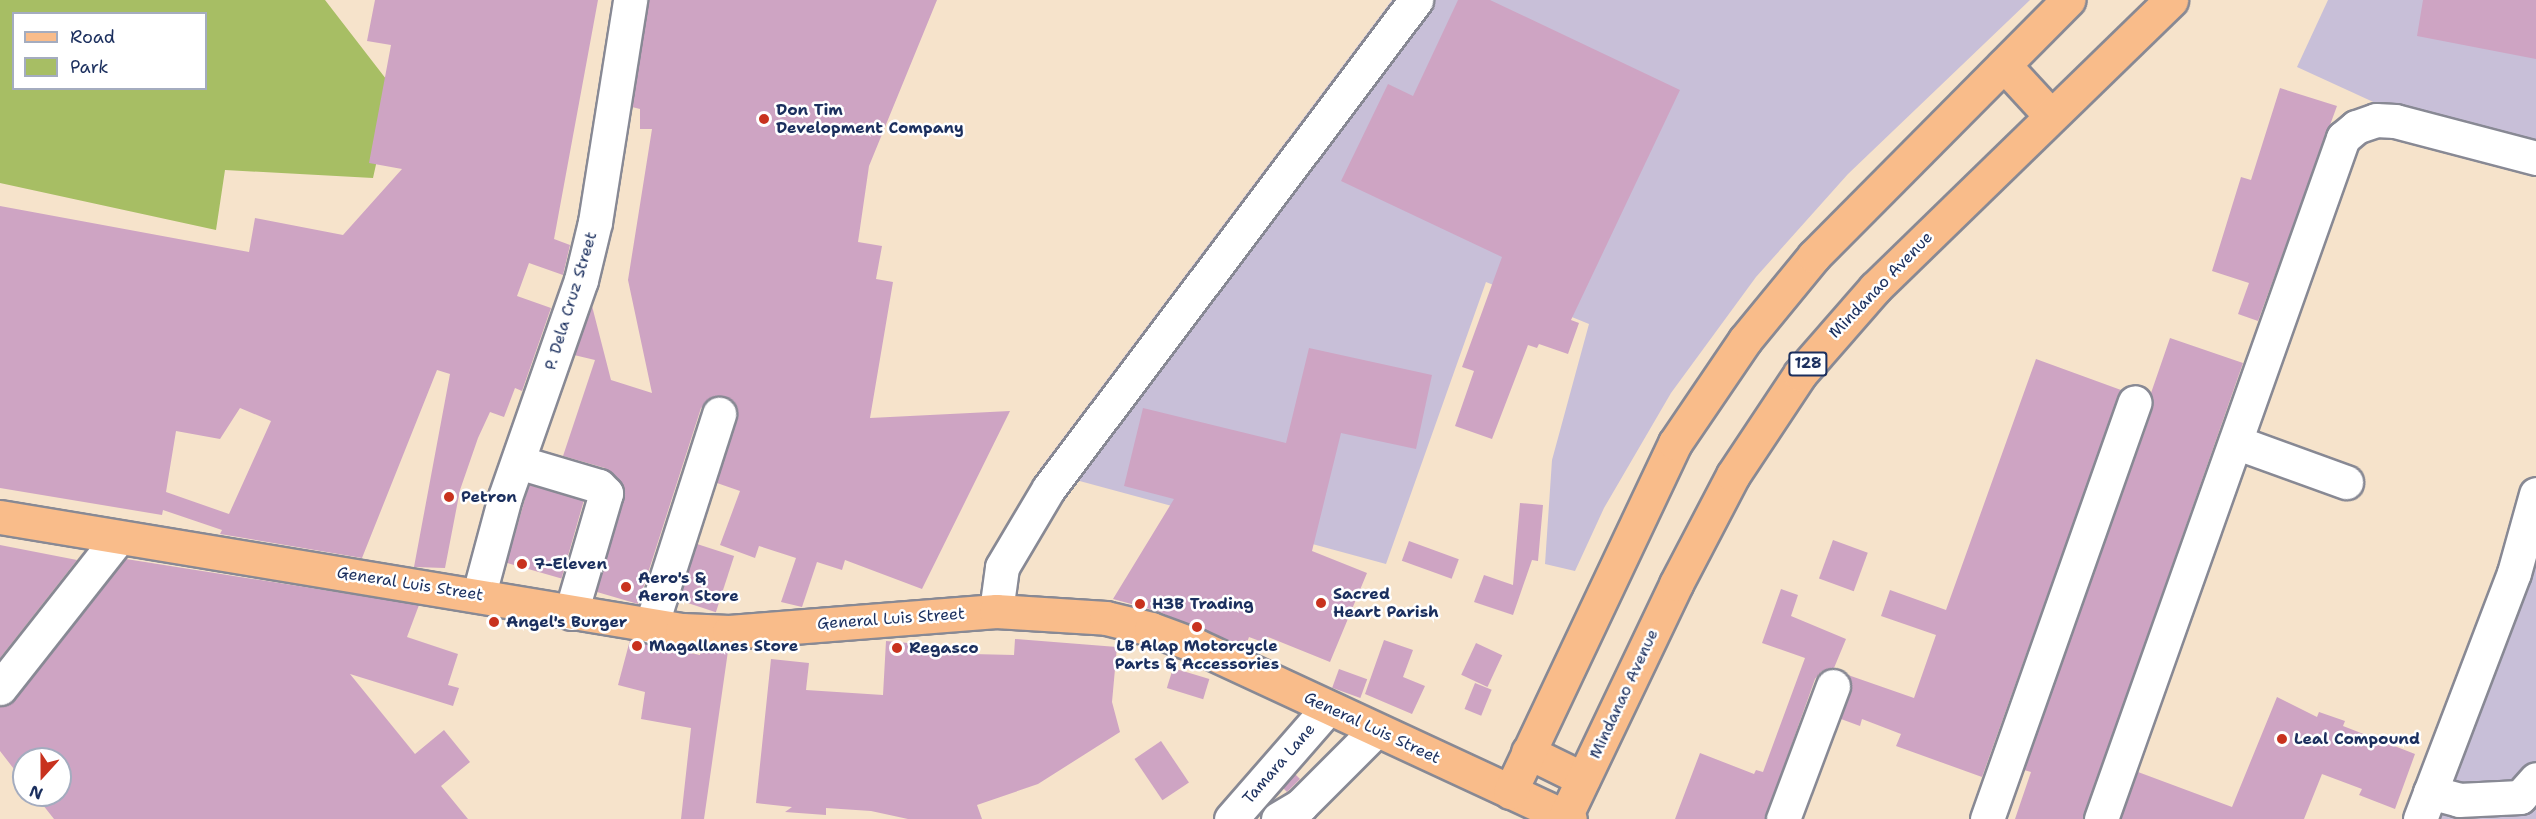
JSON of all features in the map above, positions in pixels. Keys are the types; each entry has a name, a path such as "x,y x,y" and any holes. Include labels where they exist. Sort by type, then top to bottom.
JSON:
{"main road":[{"path":"1509,792 1675,443 1745,340 1814,256 2068,0"},
{"name":"Mindanao Avenue","path":"1563,818 1676,584 1733,475 1800,374 1875,288 2171,0"},
{"path":"2004,65 2051,116"},
{"name":"General Luis Street","path":"0,517 118,538 479,594 571,613 651,626 729,632 996,611 1106,618 1151,629 1255,672 1327,709 1563,818"},
{"path":"1528,752 1583,779"}],"street":[{"name":"P. Dela Cruz Street","path":"479,594 518,462 581,280 595,222 630,0"},
{"path":"996,611 1002,567 1049,488 1416,0"},
{"path":"2101,819 2238,443 2343,138 2356,126 2376,120 2396,121 2536,158"},
{"path":"1987,819 2135,402"},
{"path":"651,626 719,414"},
{"path":"2238,443 2346,482"},
{"path":"518,462 599,486 606,493 571,613"},
{"path":"2536,494 2530,540 2425,805 2459,800 2520,797 2536,779"},
{"path":"0,687 118,538"},
{"path":"1783,819 1833,686"},
{"name":"Tamara Lane","path":"1231,819 1327,709"},
{"path":"1278,819 1301,805 1375,731"}],"shaded area":[{"path":"1392,0 2030,0 1848,174 1756,277 1671,393 1604,508 1575,571 1545,564 1552,460 1589,324 1486,282 1386,564 1039,470"},
{"path":"2328,0 2536,0 2536,148 2393,111 2297,67"},
{"path":"2536,531 2536,819 2431,819"}],"green space":[{"path":"0,0 325,0 393,88 373,178 225,170 216,230 0,183"}],"building":[{"path":"375,0 598,0 554,239 570,245 563,275 529,263 517,296 551,308 522,391 515,388 504,417 490,412 478,438 460,490 445,568 414,567 450,374 437,370 362,558 220,534 222,530 163,510 162,515 0,488 0,206 249,252 255,218 343,235 402,169 369,163 391,45 367,41","holes":["240,408 271,421 229,514 166,492 176,431 220,439"]},
{"path":"648,0 937,0 869,166 858,242 882,246 876,279 893,282 870,418 1010,411 922,589 845,560 842,570 817,562 802,607 781,602 796,558 759,546 755,558 720,545 740,491 717,483 737,411 732,401 716,396 701,408 638,604 597,592 624,489 605,468 563,456 595,360 574,355 592,306 611,380 652,393 628,280 652,129 640,129 640,109 632,107"},
{"path":"1458,0 1490,0 1680,90 1571,320 1579,323 1568,354 1539,344 1537,348 1528,345 1492,439 1455,426 1474,371 1462,367 1502,257 1341,181 1388,84 1413,96"},
{"path":"2423,0 2536,0 2536,59 2417,36"},
{"path":"2280,88 2337,106 2258,321 2238,314 2249,283 2212,271 2241,177 2251,180"},
{"path":"2170,338 2243,363 2083,819 2015,819 2031,772 2024,770 2153,408 2151,393"},
{"path":"1309,348 1432,375 1416,449 1341,433 1312,551 1367,573 1330,662 1268,637 1265,643 1249,637 1245,648 1157,611 1113,599 1174,499 1124,486 1143,408 1286,443"},
{"path":"2036,359 2121,390 1982,777 1896,746 1901,734 1862,719 1860,726 1841,719 1851,692 1848,675 1914,698 1936,635 1881,616 1890,590 1946,610"},
{"path":"529,485 584,501 561,579 507,563"},
{"path":"1520,503 1543,505 1538,561 1532,560 1513,615 1474,602 1484,575 1513,585"},
{"path":"1833,540 1868,553 1854,591 1819,579"},
{"path":"1409,541 1459,559 1452,579 1402,561"},
{"path":"697,544 734,556 716,612 679,600"},
{"path":"0,545 77,560 0,658"},
{"path":"126,559 419,605 407,637 458,654 448,685 459,688 453,706 350,674 415,754 444,730 470,762 441,786 468,819 54,819 44,807 72,807 72,747 12,747 12,766 0,751 0,706 15,700"},
{"path":"1781,589 1798,595 1791,616 1846,639 1834,668 1822,671 1815,679 1765,819 1675,819 1700,753 1754,774 1756,770 1763,772 1805,658 1762,643"},
{"path":"1015,639 1117,647 1112,702 1120,732 1038,784 977,805 982,819 908,819 871,811 826,808 826,815 785,812 792,807 756,803 771,659 809,663 806,690 883,695 886,641 930,645 929,653 1014,655"},
{"path":"630,640 700,655 701,650 728,651 704,819 681,819 691,728 641,719 645,692 618,685"},
{"path":"1384,640 1413,650 1403,677 1425,686 1412,714 1365,694"},
{"path":"1476,643 1502,655 1487,687 1461,675"},
{"path":"1173,668 1209,679 1203,699 1167,688"},
{"path":"1339,669 1367,679 1360,698 1332,688"},
{"path":"1475,683 1492,690 1481,716 1465,709"},
{"path":"2277,697 2317,717 2319,712 2345,721 2343,726 2415,754 2395,809 2359,795 2362,789 2322,774 2304,819 2121,819 2138,772 2232,807"},
{"path":"1161,741 1189,782 1162,800 1134,759"},
{"path":"1295,774 1300,779 1287,792 1283,788"}],"place":[{"name":"Don Tim Development Company","path":"764,119"},
{"name":"Petron","path":"449,497"},
{"name":"7-Eleven","path":"522,564"},
{"name":"Aero's & Aeron Store","path":"626,587"},
{"name":"Sacred Heart Parish","path":"1321,603"},
{"name":"H3B Trading","path":"1140,604"},
{"name":"Angel's Burger","path":"494,622"},
{"name":"LB Alap Motorcycle Parts & Accessories","path":"1197,627"},
{"name":"Magallanes Store","path":"637,646"},
{"name":"Regasco","path":"897,648"},
{"name":"Leal Compound","path":"2282,739"}]}
